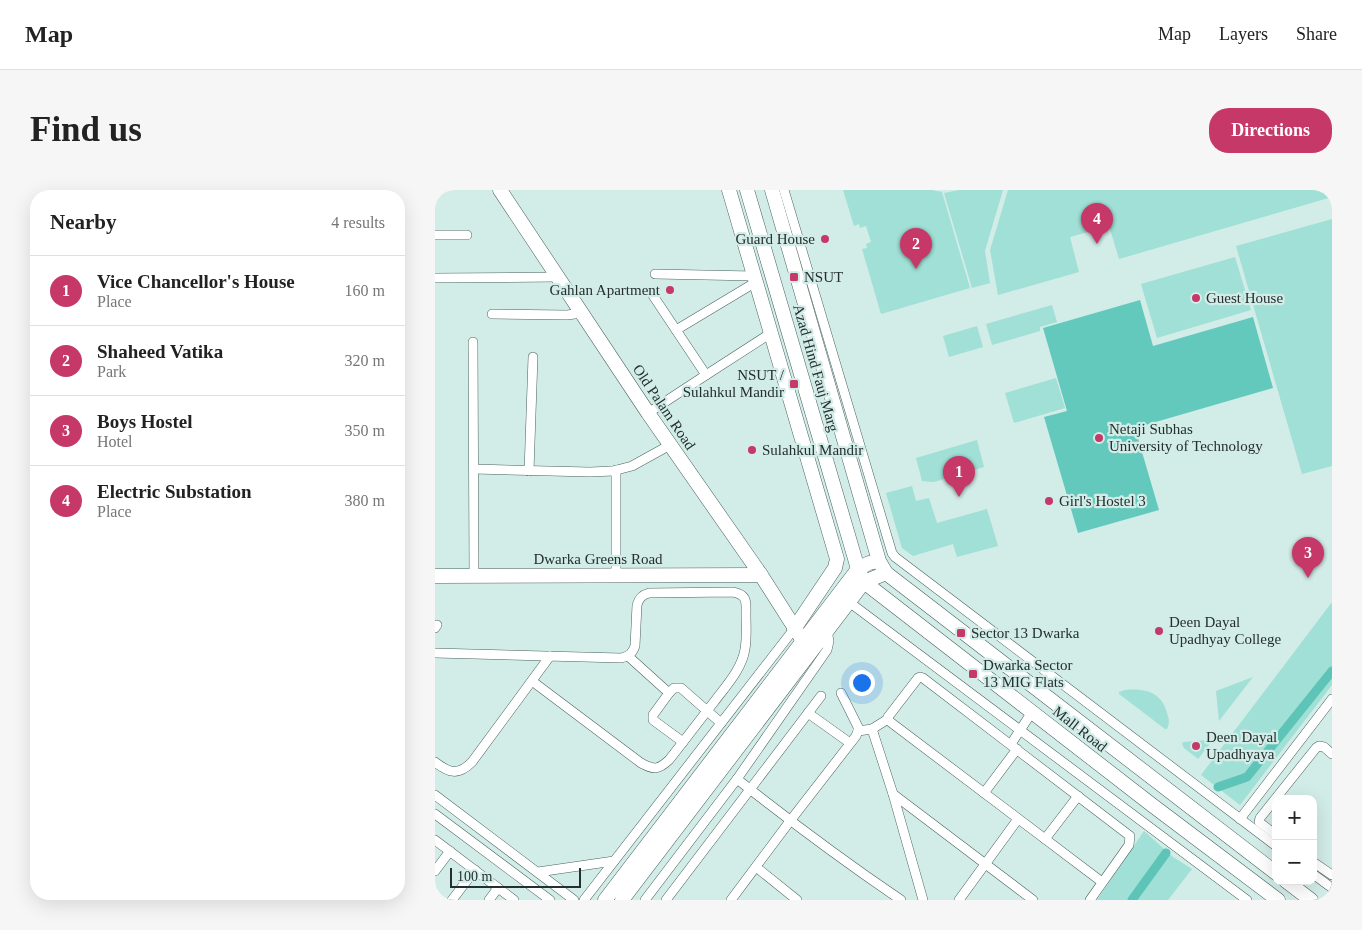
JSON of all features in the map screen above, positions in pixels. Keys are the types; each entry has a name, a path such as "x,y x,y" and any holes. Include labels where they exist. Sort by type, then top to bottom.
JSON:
{"street":[{"name":"Old Palam Road","path":"500,190 648,413 761,575 803,642"},
{"path":"584,900 794,628 835,568 837,559 729,190"},
{"name":"Azad Hind Fauj Marg","path":"747,190 858,569 864,582"},
{"name":"Azad Hind Fauj Marg","path":"772,190 883,567"},
{"path":"784,190 892,553 1272,843"},
{"path":"435,235 467,235"},
{"path":"655,274 755,279"},
{"path":"435,278 558,277"},
{"path":"676,330 755,279"},
{"path":"652,294 707,375"},
{"path":"492,314 567,315 582,313"},
{"path":"648,413 771,334"},
{"path":"473,342 474,576"},
{"path":"529,471 533,357"},
{"path":"474,469 590,472 616,470 632,466 670,445"},
{"path":"616,470 616,575"},
{"path":"605,900 858,569 869,563 883,567"},
{"path":"622,900 864,582 883,567"},
{"name":"Mall Road","path":"883,567 1272,870"},
{"name":"Dwarka Greens Road","path":"436,578 474,576 761,575"},
{"name":"Mall Road","path":"864,582 1278,900"},
{"path":"435,654 621,658 633,652 637,605 643,595 649,593 733,592 744,596 746,602 745,650 740,664 669,760 658,768 651,768 641,764 532,681"},
{"path":"849,602 1247,900"},
{"path":"645,900 737,779 827,650 829,641 827,631"},
{"path":"435,762 452,772 466,768 550,656"},
{"path":"628,656 669,692"},
{"path":"858,731 872,729 888,719 912,686 920,677 923,678 1130,836 1129,845 1089,900"},
{"path":"683,742 652,718 669,692 674,688 681,688 721,723"},
{"path":"731,900 858,731 857,722 841,693"},
{"path":"666,900 821,696"},
{"path":"1240,819 1332,698"},
{"path":"984,793 1014,746 1020,729 1032,712"},
{"path":"808,713 850,743"},
{"path":"888,719 892,724 1103,882"},
{"path":"872,729 893,794 923,900"},
{"path":"1278,795 1316,748 1319,746 1332,754"},
{"path":"737,779 789,821 901,900"},
{"path":"893,794 1033,900"},
{"path":"435,795 574,900"},
{"path":"1045,839 1078,796"},
{"path":"445,803 435,815 541,896 550,900"},
{"path":"1272,803 1259,822 1272,832"},
{"path":"959,900 1018,819"},
{"path":"435,840 514,900"},
{"path":"435,871 450,851"},
{"path":"538,872 614,861"},
{"path":"1317,865 1332,875"},
{"path":"756,867 797,900"},
{"path":"452,900 475,870"},
{"path":"1317,877 1332,888"},
{"path":"1291,885 1311,900"},
{"path":"489,900 498,888"}],"green space":[{"path":"843,190 932,190 942,192 970,288 881,314 862,249 867,248 866,244 871,242 866,226 860,228 859,224 854,226"},
{"path":"959,190 1003,190 985,251 990,283 972,288 944,193"},
{"path":"1008,190 1332,190 1332,197 1119,259 1109,226 1070,237 1079,272 998,295 990,250"},
{"path":"1332,219 1332,466 1302,474 1236,246"},
{"path":"1235,257 1251,310 1157,338 1141,284"},
{"path":"1140,300 1153,346 1253,317 1273,388 1135,428 1159,510 1078,533 1044,417 1067,411 1043,328"},
{"path":"1052,305 1057,322 1040,327 1040,331 992,345 986,324"},
{"path":"977,326 983,347 949,357 943,336"},
{"path":"1056,378 1065,408 1014,423 1005,393"},
{"path":"977,440 984,467 934,482 922,481 916,458"},
{"path":"912,486 916,501 929,498 937,523 987,509 998,546 957,557 953,544 913,556 902,548 886,493"},
{"path":"1332,602 1332,685 1240,805 1201,775"},
{"path":"1253,677 1219,721 1216,691"},
{"path":"1125,690 1145,691 1157,696 1165,706 1168,715 1169,723 1167,729 1119,694 1119,692"},
{"path":"1208,740 1210,742 1209,745 1198,759 1184,748 1182,744 1183,742"},
{"path":"1144,831 1173,857 1192,869 1168,900 1097,900"}],"waterway":[{"path":"1218,787 1247,777 1332,671"},
{"path":"1132,900 1166,853"}],"place":[{"name":"Guard House","path":"825,239"},
{"name":"Electric Substation","path":"1097,244"},
{"name":"Shaheed Vatika","path":"916,269"},
{"name":"NSUT","path":"794,277"},
{"name":"Gahlan Apartment","path":"670,290"},
{"name":"Guest House","path":"1196,298"},
{"name":"NSUT / Sulahkul Mandir","path":"794,384"},
{"name":"Netaji Subhas University of Technology","path":"1099,438"},
{"name":"Sulahkul Mandir","path":"752,450"},
{"name":"Vice Chancellor's House","path":"959,497"},
{"name":"Girl's Hostel 3","path":"1049,501"},
{"name":"Boys Hostel","path":"1308,578"},
{"name":"Deen Dayal Upadhyay College","path":"1159,631"},
{"name":"Sector 13 Dwarka","path":"961,633"},
{"name":"Dwarka Sector 13 MIG Flats","path":"973,674"},
{"name":"Deen Dayal Upadhyaya","path":"1196,746"}]}
